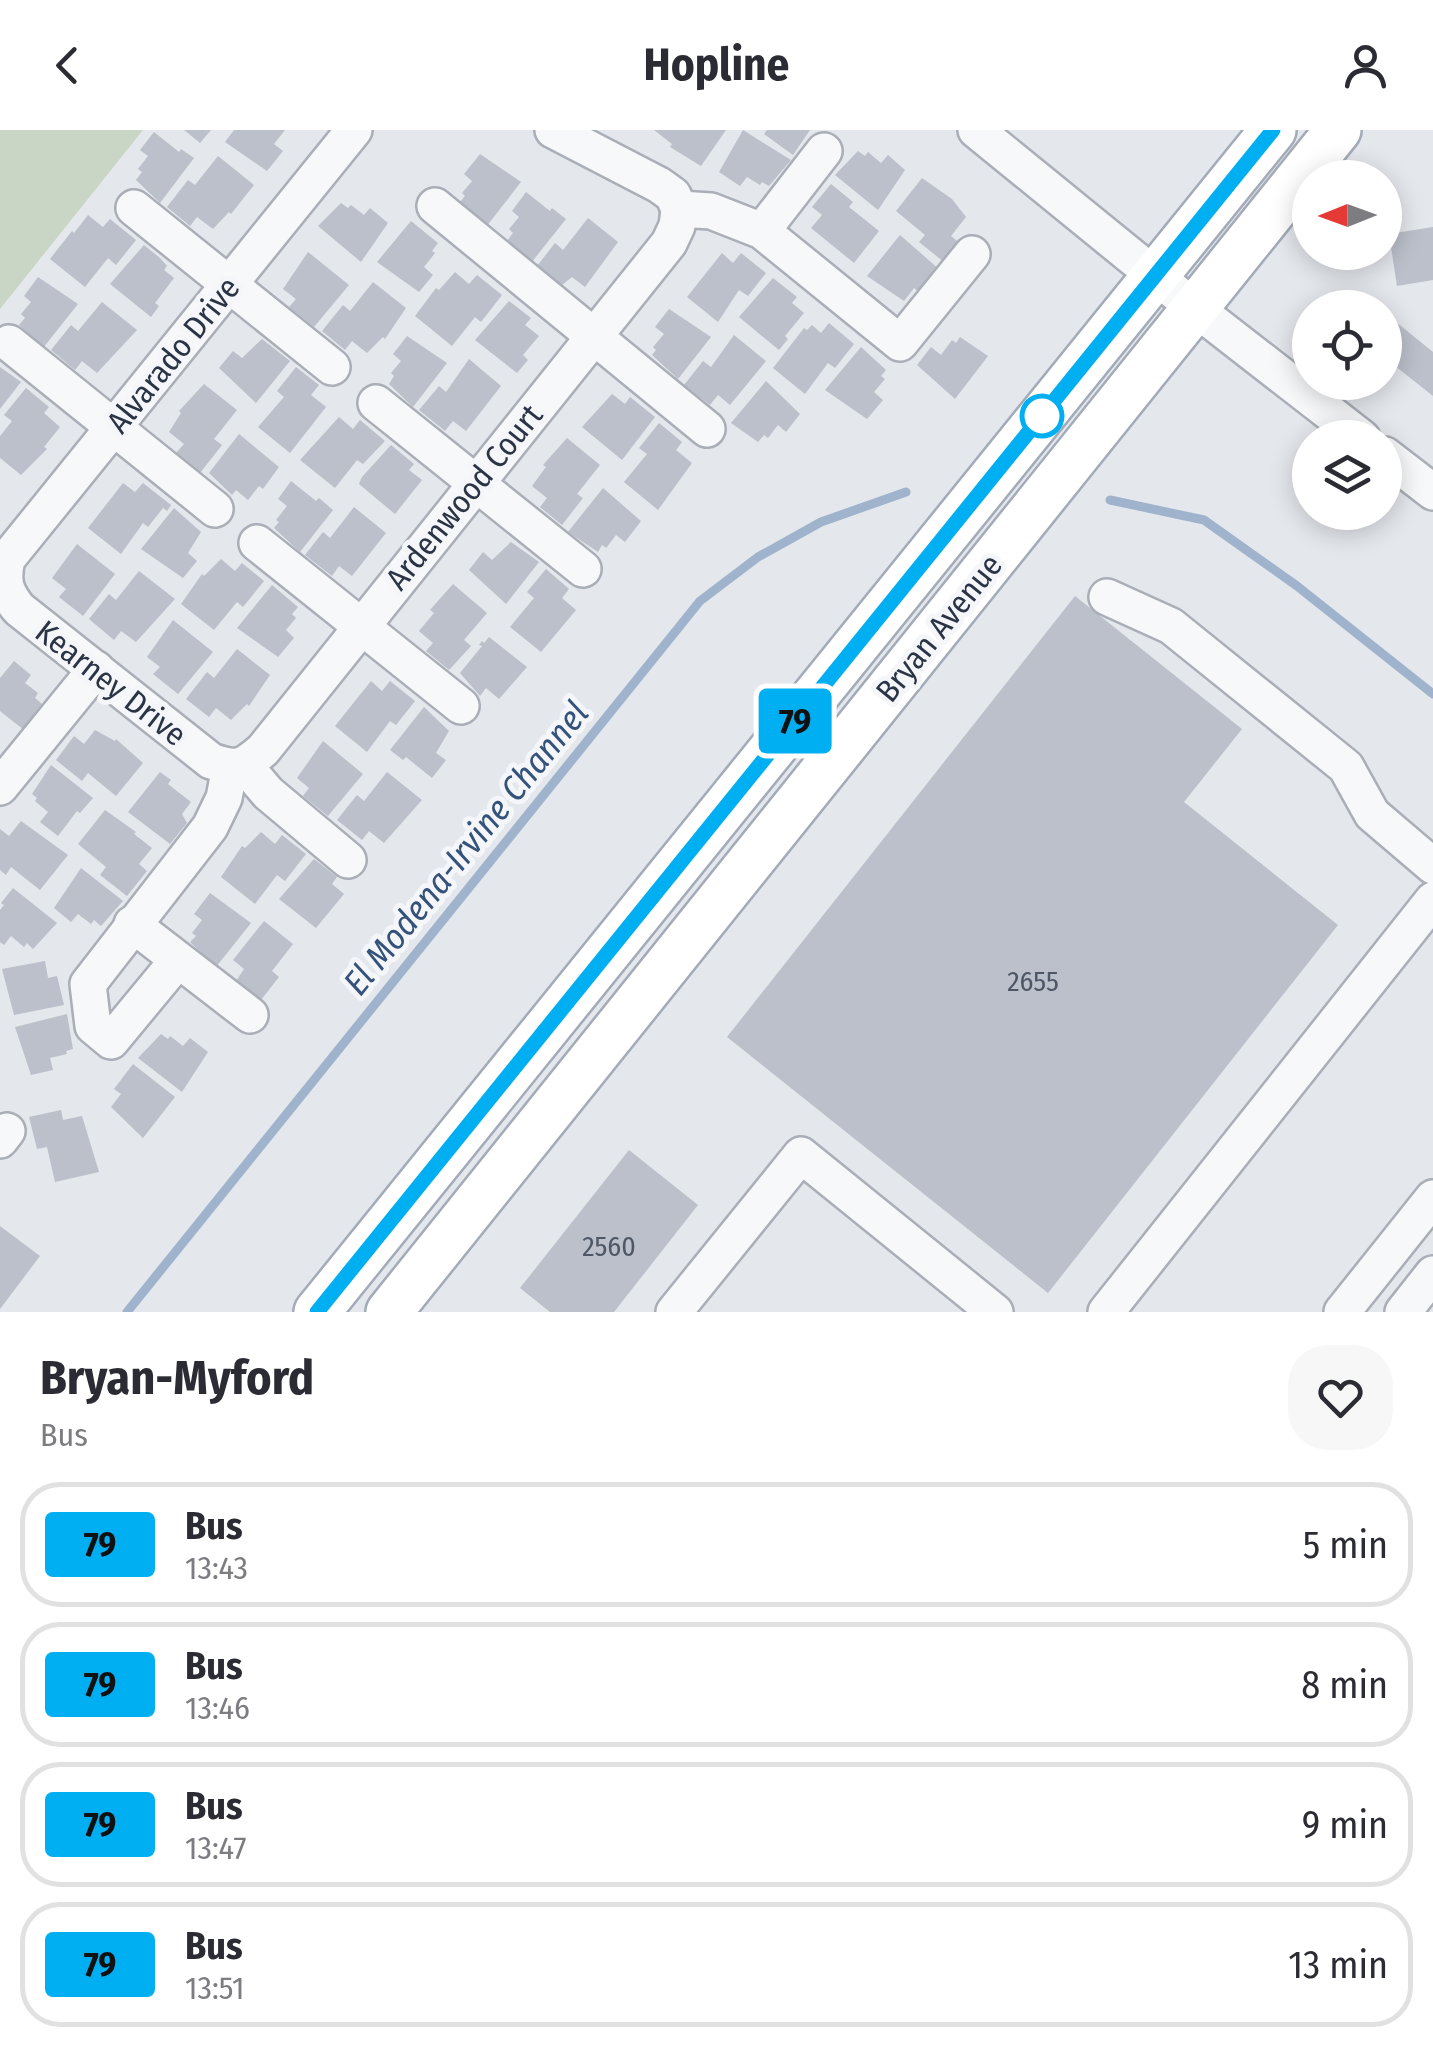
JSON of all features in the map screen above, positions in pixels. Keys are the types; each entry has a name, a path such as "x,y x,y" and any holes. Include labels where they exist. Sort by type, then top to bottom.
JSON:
{"main road":[{"name":"Bryan Avenue","path":"324,1310 1273,130"},
{"name":"Bryan Avenue","path":"389,1312 1338,130"}],"street":[{"path":"553,130 604,141 673,195 679,209 711,210 762,231 900,342 972,254"},
{"path":"976,130 1339,420"},
{"name":"Alvarado Drive","path":"2,576 7,560 349,132"},
{"path":"762,231 824,151"},
{"path":"435,206 706,429"},
{"path":"134,208 332,367"},
{"name":"Ardenwood Court","path":"237,766 264,750 360,625 478,484 669,243 679,209"},
{"path":"8,344 215,509"},
{"path":"376,403 583,569"},
{"path":"1402,468 1433,492"},
{"path":"258,543 461,706"},
{"name":"Kearney Drive","path":"2,576 18,610 210,761 237,766 348,860"},
{"path":"1106,597 1172,626 1346,767 1372,814 1433,866"},
{"path":"0,787 96,669"},
{"path":"178,960 111,1042 93,1026 88,984 210,827 237,766"},
{"path":"1106,1312 1433,900"},
{"path":"132,924 250,1015"},
{"path":"674,1312 801,1155 995,1312"},
{"path":"1342,1312 1433,1198"},
{"path":"1364,1283 1401,1312 1433,1274"}],"green space":[{"path":"0,130 143,130 0,309"}],"building":[{"path":"184,130 211,130 200,143"},
{"path":"234,130 285,130 274,144 283,151 267,171 225,142"},
{"path":"654,130 726,130 701,166 670,147 672,144"},
{"path":"743,130 791,160 769,186 747,177 740,186 719,172"},
{"path":"767,130 810,130 793,155 764,134"},
{"path":"154,132 179,152 181,149 194,158 160,203 136,180 142,172 138,169 148,156 140,150"},
{"path":"858,151 865,156 868,152 881,163 888,155 905,170 878,210 835,175"},
{"path":"480,154 521,182 486,227 460,202 472,181 464,174"},
{"path":"218,156 254,185 213,229 197,217 190,226 167,207 188,180 195,185"},
{"path":"922,178 952,199 966,217 951,236 961,244 945,263 919,242 925,235 896,211"},
{"path":"831,184 853,202 849,207 879,231 854,263 811,228 822,215 812,207"},
{"path":"526,192 566,219 531,263 507,241 513,233 509,229 519,217 512,211"},
{"path":"341,203 364,215 370,208 388,223 361,262 318,226"},
{"path":"88,215 103,227 110,219 136,240 116,265 108,258 85,287 50,259"},
{"path":"588,218 618,242 585,287 572,277 562,285 537,266 555,243 563,250"},
{"path":"411,221 438,243 424,267 433,275 419,292 377,262"},
{"path":"1433,227 1433,280 1397,286 1395,270 1402,270 1402,232"},
{"path":"900,235 940,270 921,294 914,288 904,301 867,276"},
{"path":"144,245 160,258 167,266 164,270 174,278 155,303 159,306 151,317 110,284"},
{"path":"308,252 349,285 314,327 289,307 296,299 283,289"},
{"path":"722,253 733,263 741,253 766,273 748,296 739,290 718,322 687,297"},
{"path":"455,272 469,284 477,275 502,295 481,322 475,317 452,346 415,316 436,288 439,290"},
{"path":"38,277 78,304 43,348 19,325 25,318 21,314 31,302 24,296"},
{"path":"773,278 797,297 792,303 804,313 779,350 739,317"},
{"path":"373,282 406,308 385,339 367,353 352,341 345,350 322,331 343,305 350,311"},
{"path":"509,301 531,318 525,325 539,336 523,355 528,360 517,373 475,340"},
{"path":"102,302 137,330 97,373 82,361 75,370 51,350 71,325 78,331"},
{"path":"669,309 711,337 678,379 652,355 656,350 653,347 664,334 655,327"},
{"path":"829,323 854,344 835,368 828,363 805,394 773,368 804,328 812,325 821,333"},
{"path":"1402,327 1433,352 1433,396 1402,371"},
{"path":"734,335 766,361 730,405 718,395 710,405 684,385 703,361 711,367"},
{"path":"407,336 447,363 413,407 389,384 394,376 391,373 401,361 393,354"},
{"path":"960,337 988,356 955,399 917,365 931,347 941,355 952,340 956,343"},
{"path":"262,339 290,361 256,403 219,368 233,351 242,358"},
{"path":"861,347 886,370 881,376 885,379 874,392 883,400 867,419 825,390"},
{"path":"469,359 501,386 466,431 453,421 445,431 419,410 439,386 446,392"},
{"path":"0,367 21,382 0,409"},
{"path":"296,367 319,385 311,395 326,407 290,453 258,427 284,397 277,391"},
{"path":"766,381 800,414 786,432 778,425 768,438 764,435 758,442 731,423"},
{"path":"204,384 237,410 214,439 222,445 200,473 176,453 184,444 169,432 179,411"},
{"path":"26,388 49,407 44,413 60,427 44,447 47,449 21,475 0,458 0,436 12,421 4,415"},
{"path":"612,394 625,404 630,397 655,417 622,460 582,427"},
{"path":"339,417 353,429 360,420 385,441 363,464 357,460 335,488 300,460"},
{"path":"659,423 682,442 676,450 692,463 658,510 624,482 647,454 639,448"},
{"path":"239,434 279,467 263,489 259,486 248,500 236,490 232,495 209,473"},
{"path":"567,438 600,465 577,494 583,498 562,525 540,507 547,498 532,486 546,467 543,465"},
{"path":"391,445 414,464 409,470 422,480 395,514 359,484"},
{"path":"291,481 333,510 300,552 274,528 287,506 278,499"},
{"path":"123,483 135,492 143,483 171,505 167,511 163,508 148,527 143,523 121,554 88,528"},
{"path":"603,488 641,521 625,542 616,535 598,552 568,532"},
{"path":"354,507 386,533 352,576 339,566 332,576 305,555 323,532 330,538"},
{"path":"174,508 201,532 188,553 197,561 183,578 141,549"},
{"path":"511,542 539,562 506,604 469,570 483,552 492,560"},
{"path":"77,544 115,574 83,616 59,597 66,589 52,578"},
{"path":"221,559 235,571 242,563 264,581 243,607 237,602 214,630 181,604 202,574"},
{"path":"546,569 569,589 562,598 576,610 541,652 510,627 534,598 527,592"},
{"path":"139,571 175,599 136,642 121,631 114,640 89,619 109,594 116,600"},
{"path":"453,584 487,613 464,640 471,646 449,670 426,651 433,643 419,631 434,613 430,610"},
{"path":"272,585 298,607 292,614 296,618 286,630 294,638 278,657 237,628"},
{"path":"1075,596 1242,729 1184,802 1338,925 1048,1293 727,1037"},
{"path":"173,620 213,652 178,694 153,674 160,667 147,657"},
{"path":"489,637 527,667 499,699 486,688 480,696 460,673"},
{"path":"237,649 270,675 249,706 231,720 216,708 209,717 186,699 207,672 214,678"},
{"path":"14,661 31,675 25,683 38,693 35,698 42,704 24,730 0,711 0,678"},
{"path":"371,681 382,691 390,681 415,701 396,725 390,721 367,752 335,726"},
{"path":"424,707 449,731 436,753 446,760 432,778 406,757 403,760 390,750"},
{"path":"95,730 116,739 143,763 116,796 88,773 82,781 56,760 74,736 84,744"},
{"path":"323,741 363,774 328,816 303,796 309,788 297,778"},
{"path":"51,765 93,798 58,836 40,822 48,812 32,794"},
{"path":"160,772 171,780 168,784 191,802 182,814 187,823 170,844 128,812"},
{"path":"387,772 422,800 384,843 369,831 362,840 337,820 357,795 364,801"},
{"path":"105,810 152,848 139,864 147,871 127,896 100,875 106,867 78,844"},
{"path":"21,821 68,855 40,890 11,867 6,875 0,870 0,829 9,836"},
{"path":"261,832 275,844 282,835 306,854 285,881 277,875 255,904 221,877 242,846 245,848"},
{"path":"314,859 337,877 332,884 344,894 316,928 279,899"},
{"path":"81,868 123,901 101,926 78,914 71,922 54,908"},
{"path":"13,888 57,923 33,949 11,936 4,945 0,942 0,910 4,905 1,903"},
{"path":"210,893 251,923 216,967 190,942 202,920 194,914"},
{"path":"264,921 293,944 272,971 279,977 261,1000 236,981 244,969 233,960"},
{"path":"45,961 48,978 57,976 64,1005 14,1015 2,969"},
{"path":"67,1014 73,1049 50,1058 53,1070 31,1075 15,1027"},
{"path":"161,1034 183,1046 190,1038 208,1052 182,1092 138,1058"},
{"path":"133,1064 175,1097 143,1138 111,1107 121,1094 114,1089"},
{"path":"61,1110 63,1120 82,1116 99,1172 55,1182 47,1147 37,1149 29,1117"},
{"path":"629,1150 698,1205 614,1312 550,1312 520,1288"},
{"path":"0,1226 40,1256 0,1309"}],"waterway":[{"name":"El Modena-Irvine Channel","path":"127,1312 700,601 758,557 821,522 906,492"},
{"name":"El Modena-Irvine Channel","path":"1110,500 1204,520 1297,586 1433,694"}],"bus line":[{"name":"79","path":"317,1312 1273,130"}]}
